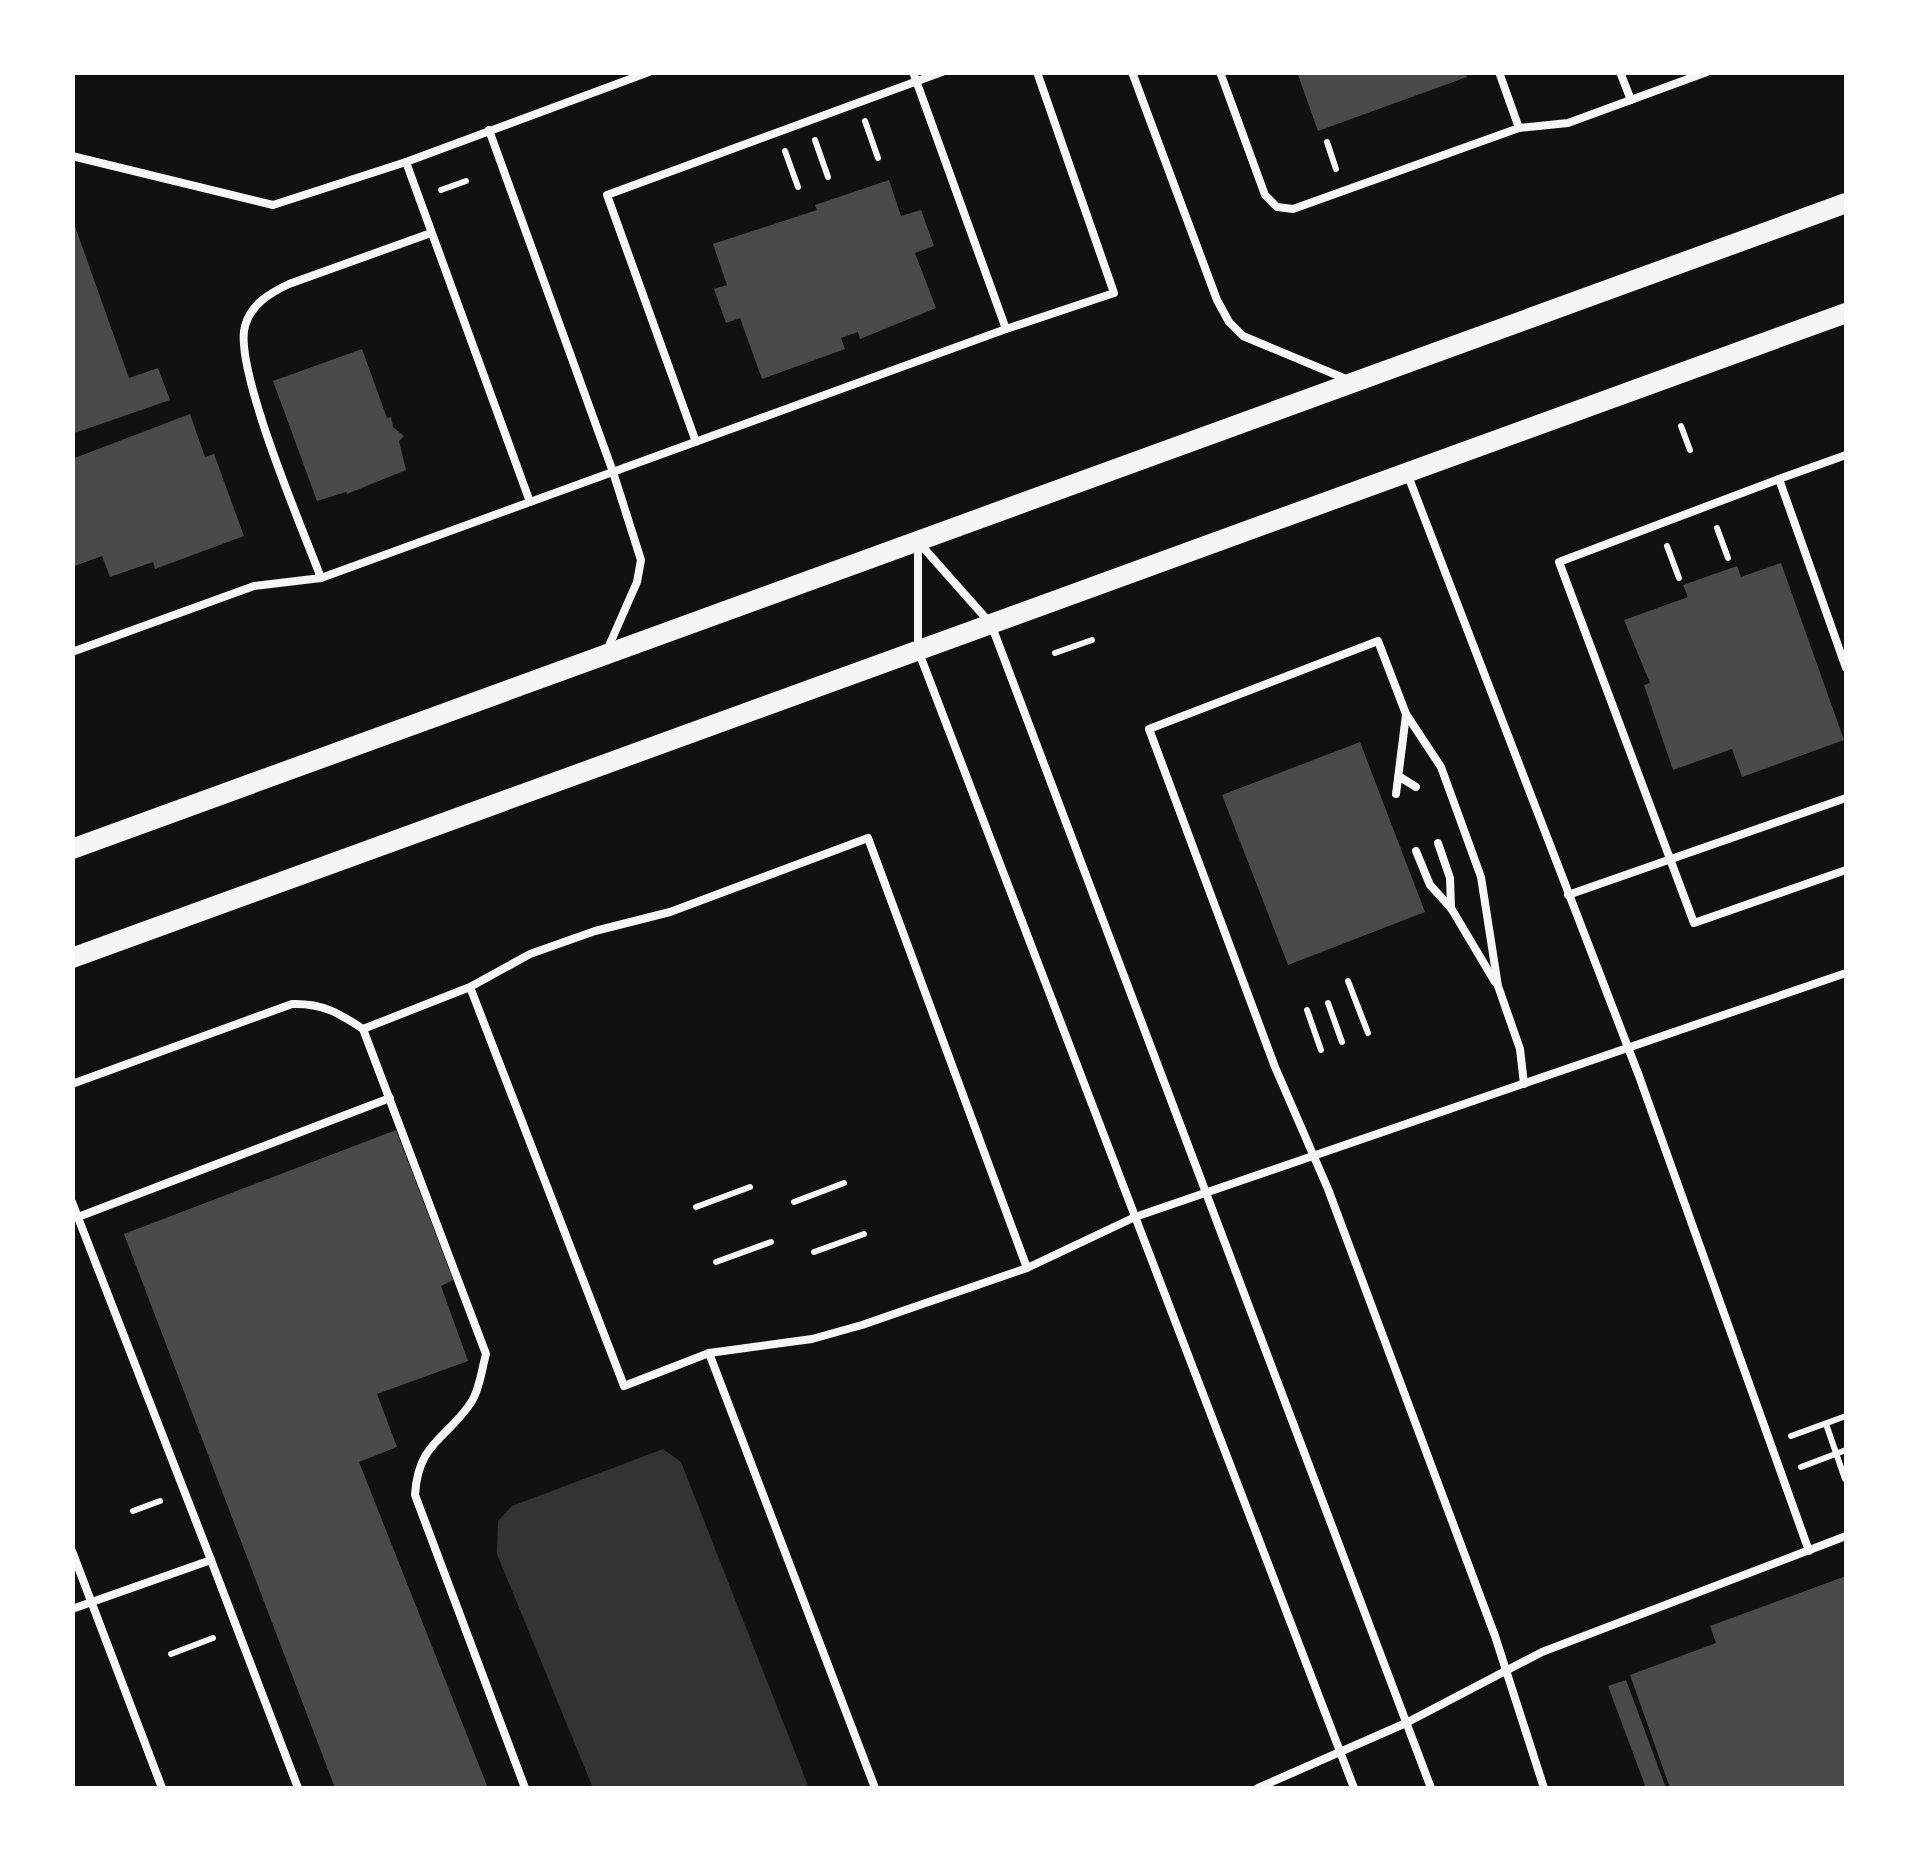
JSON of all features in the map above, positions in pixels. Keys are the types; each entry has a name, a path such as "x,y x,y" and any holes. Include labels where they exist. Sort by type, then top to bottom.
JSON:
{"main road":[{"path":"72,849 1846,203"},
{"path":"72,958 1846,313"}],"lane":[{"path":"72,156 273,205 406,162 649,72"},
{"path":"696,442 606,196 915,77 942,72"},
{"path":"72,652 254,586 321,578 1114,293 1037,72"},
{"path":"1220,72 1266,196 1276,207 1293,209 1519,128 1568,124 1707,72"},
{"path":"1500,72 1519,128"},
{"path":"1620,72 1631,100"},
{"path":"1132,73 1228,322 1243,336 1355,383"},
{"path":"915,77 1006,329"},
{"path":"489,130 641,560 637,582 605,655"},
{"path":"406,162 530,502"},
{"path":"321,578 251,385 242,342 246,320 268,295 288,284 431,233"},
{"path":"1846,455 1559,562 1694,923 1846,870"},
{"path":"1408,473 1628,1049 1808,1552"},
{"path":"1779,479 1846,668"},
{"path":"918,541 992,624 1431,1788"},
{"path":"918,541 918,650 1354,1788"},
{"path":"1524,1084 1520,1049 1498,986 1482,876 1441,768 1406,714 1378,641 1150,730 1275,1067 1376,1319 1506,1670 1544,1788"},
{"path":"1396,794 1406,714"},
{"path":"1400,777 1416,787"},
{"path":"1568,895 1846,798"},
{"path":"364,1029 470,987 530,954 596,931 670,912 868,838 1027,1268"},
{"path":"1438,843 1450,878 1451,908"},
{"path":"1416,851 1430,884 1451,908 1498,986"},
{"path":"470,987 624,1386 709,1353 825,1336 1027,1268 1135,1218 1846,972"},
{"path":"72,1084 292,1004 313,1003 335,1010 364,1029 486,1354 473,1399 433,1442 416,1472 415,1495 525,1788"},
{"path":"78,1217 390,1098"},
{"path":"72,1202 298,1788"},
{"path":"709,1353 874,1788"},
{"path":"1258,1788 1406,1723 1542,1652 1846,1536"},
{"path":"72,1551 162,1788"},
{"path":"72,1609 211,1560"}],"path":[{"path":"866,125 878,158"},
{"path":"1327,142 1337,171"},
{"path":"816,144 828,177"},
{"path":"786,154 798,187"},
{"path":"441,190 466,181"},
{"path":"1681,426 1690,450"},
{"path":"1717,528 1728,558"},
{"path":"1667,547 1678,578"},
{"path":"1055,653 1092,640"},
{"path":"1348,981 1368,1033"},
{"path":"1328,1002 1342,1042"},
{"path":"1307,1010 1321,1050"},
{"path":"794,1202 844,1183"},
{"path":"696,1206 750,1187"},
{"path":"814,1252 864,1234"},
{"path":"716,1262 771,1242"},
{"path":"1792,1436 1846,1416"},
{"path":"1826,1424 1845,1479"},
{"path":"1802,1466 1846,1450"},
{"path":"133,1511 160,1501"},
{"path":"170,1654 213,1638"}],"shaded area":[{"path":"663,1449 681,1462 809,1788 593,1788 497,1554 498,1521 512,1506"}],"building":[{"path":"1297,72 1465,72 1467,77 1318,131"},
{"path":"889,180 901,216 921,210 934,246 915,253 936,308 860,339 858,332 841,338 845,349 762,379 740,318 726,323 714,289 727,285 713,244 817,210 815,205"},
{"path":"72,218 129,378 158,368 170,400 72,434"},
{"path":"362,349 387,418 391,417 393,427 404,436 399,441 406,470 347,494 317,501 273,381"},
{"path":"190,414 205,457 214,454 244,536 155,569 153,562 110,577 102,556 72,567 72,459"},
{"path":"1781,563 1844,740 1742,777 1732,749 1673,770 1644,685 1650,683 1624,620 1688,597 1683,585 1737,566 1741,577"},
{"path":"1360,742 1425,912 1288,965 1222,795"},
{"path":"396,1130 453,1280 441,1286 468,1361 377,1394 397,1447 359,1462 488,1788 335,1788 124,1234"},
{"path":"1846,1576 1846,1788 1670,1788 1630,1675 1716,1643 1710,1626"},
{"path":"1626,1680 1666,1788 1646,1788 1608,1686"}]}
